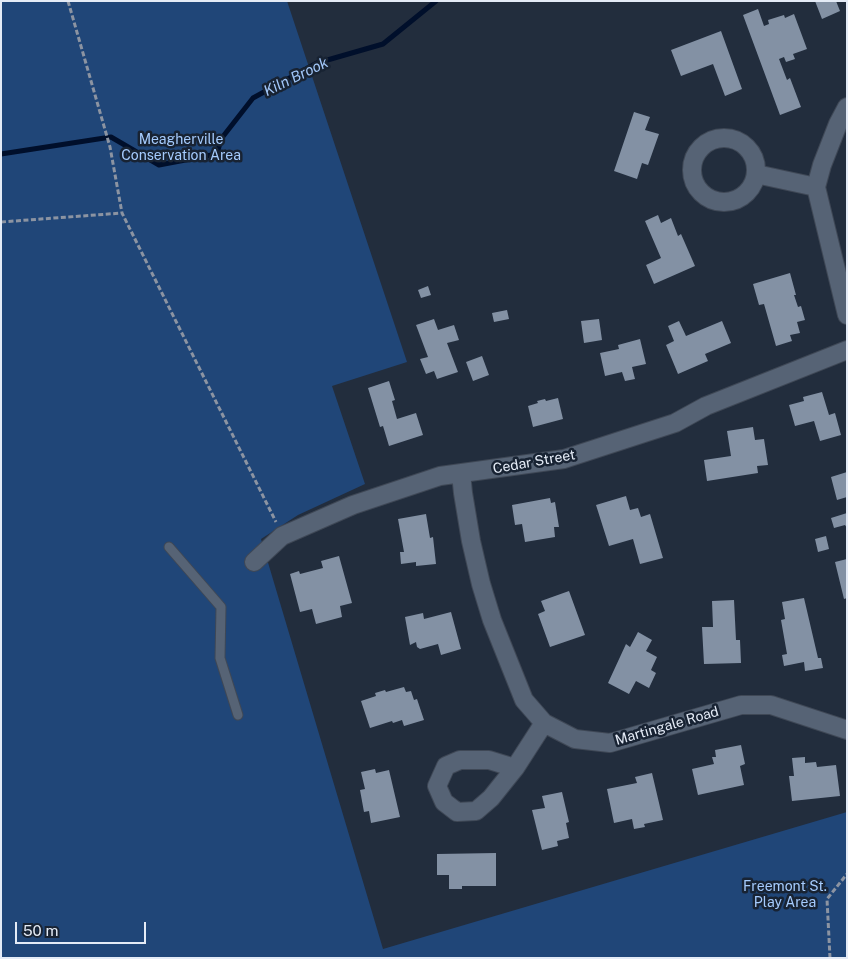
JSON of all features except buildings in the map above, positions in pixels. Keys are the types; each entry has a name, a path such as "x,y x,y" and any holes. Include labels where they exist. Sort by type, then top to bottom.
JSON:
{"street":[{"path":"847,107 838,124 822,165 816,187 847,315"},
{"path":"756,174 816,187"},
{"name":"Cedar Street","path":"254,562 282,536 352,505 440,476 564,459 676,423 706,406 847,350"},
{"name":"Martingale Road","path":"461,473 471,541 492,620 524,700 544,723 575,739 610,743 741,705 771,705 847,730"},
{"path":"515,768 544,723"}],"lane":[{"path":"169,547 221,607 220,658 238,715"}],"path":[{"path":"68,1 106,130 122,213 282,536"},
{"path":"1,222 122,213"},
{"path":"830,958 828,899 847,874"}],"green space":[{"path":"1,1 287,1 407,362 332,386 365,484 298,515 261,539 383,949 847,812 847,958 1,958"}],"waterway":[{"name":"Kiln Brook","path":"1,154 111,137 159,165 217,154 221,139 253,98 317,63 383,44 436,1"}],"park label":[{"name":"Meagherville Conservation Area","path":"181,148"},
{"name":"Freemont St. Play Area","path":"785,896"}]}
